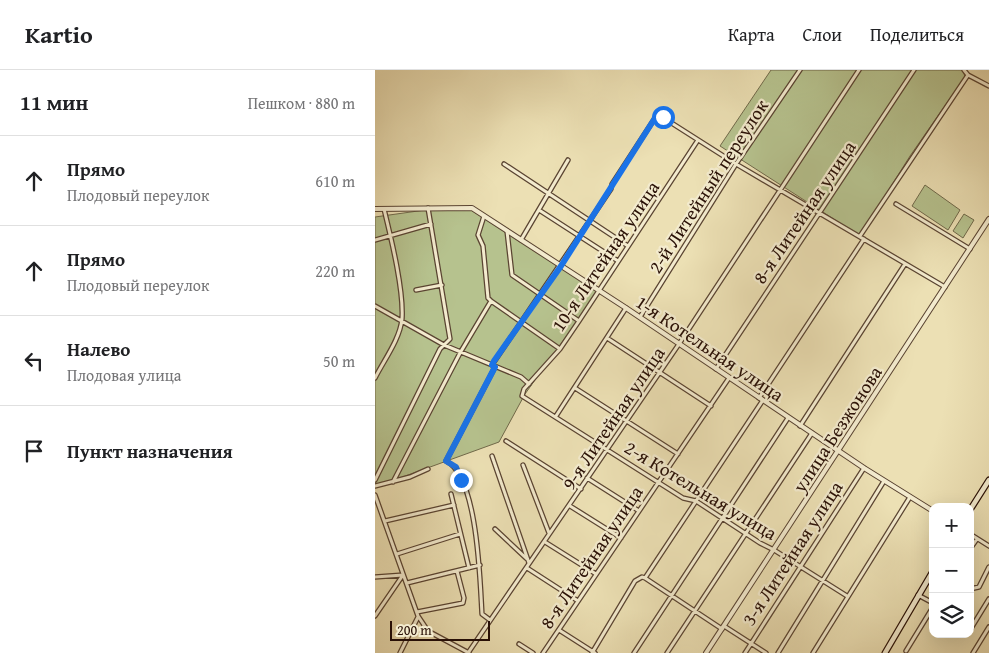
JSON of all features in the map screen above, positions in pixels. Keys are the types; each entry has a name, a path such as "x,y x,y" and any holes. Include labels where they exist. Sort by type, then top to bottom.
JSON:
{"main road":[{"path":"974,504 989,480"},
{"path":"885,653 929,577"}],"street":[{"name":"2-й Литейный переулок","path":"640,318 736,164 800,70"},
{"name":"9-я Литейная улица","path":"469,653 679,344 859,70"},
{"name":"8-я Литейная улица","path":"716,369 914,70"},
{"path":"965,70 968,75 989,86"},
{"path":"860,236 968,75"},
{"path":"490,620 482,614 478,538 471,509 456,467 446,461 493,366 520,322 561,266 655,118 659,116 736,164 780,188 945,287"},
{"name":"10-я Литейная улица","path":"529,384 559,349 579,321 698,140"},
{"path":"521,240 568,160"},
{"path":"505,164 628,246"},
{"path":"896,204 970,248"},
{"path":"375,209 428,208 450,339 440,349 375,480"},
{"name":"1-я Котельная улица","path":"428,208 472,208 627,308 788,418 929,509"},
{"path":"375,378 396,338 401,322 401,304 391,236 384,209"},
{"path":"539,210 618,261"},
{"path":"484,216 478,235 483,246 488,298 559,349"},
{"name":"улица Безжонова","path":"706,653 839,452 989,219"},
{"path":"375,240 431,224"},
{"path":"507,231 512,275 579,321"},
{"path":"645,578 864,240"},
{"path":"800,426 905,264"},
{"path":"416,290 442,285"},
{"path":"393,482 460,353 491,301"},
{"path":"375,306 444,345 521,377 529,384"},
{"path":"556,416 627,308"},
{"path":"607,338 711,406"},
{"name":"8-я Литейная улица","path":"543,653 729,378"},
{"name":"2-я Котельная улица","path":"529,384 521,392 524,399 556,416 683,498 696,501 747,532 759,543 775,550 847,596"},
{"path":"575,388 678,454"},
{"path":"634,653 788,418"},
{"path":"667,653 811,433"},
{"path":"506,441 581,489"},
{"path":"492,456 530,564"},
{"path":"523,464 549,534"},
{"name":"3-я Литейная улица","path":"745,653 863,468"},
{"path":"375,486 393,482 428,469"},
{"path":"587,478 639,511"},
{"path":"778,653 885,481"},
{"path":"451,494 469,568"},
{"path":"375,495 417,614 428,631 469,653"},
{"path":"813,653 910,497"},
{"path":"385,521 454,505"},
{"path":"570,506 621,538"},
{"path":"495,529 528,559"},
{"path":"397,554 461,534"},
{"path":"974,537 989,546"},
{"path":"971,548 977,539"},
{"path":"545,542 596,574"},
{"path":"407,583 480,565"},
{"path":"974,588 979,587 989,567"},
{"path":"527,568 578,601"},
{"path":"417,614 463,602 465,598 457,571"},
{"path":"375,577 404,574"},
{"path":"375,616 404,574"},
{"path":"559,630 593,652 635,580 642,577 766,653"},
{"path":"918,595 929,601"},
{"path":"974,623 989,599"},
{"path":"906,650 929,613"},
{"path":"400,653 417,614"},
{"path":"973,653 989,627"},
{"path":"519,644 533,653"}],"green space":[{"path":"771,70 963,70 965,77 910,156 860,236 720,146"},
{"path":"925,185 960,210 948,230 912,206"},
{"path":"425,210 471,210 598,292 525,394 499,442 375,487 375,217"},
{"path":"964,214 974,220 963,238 953,231"}],"route":[{"path":"461,480 456,467 446,461 487,384 495,367 492,365 494,361 561,266 656,116 663,117"}]}
